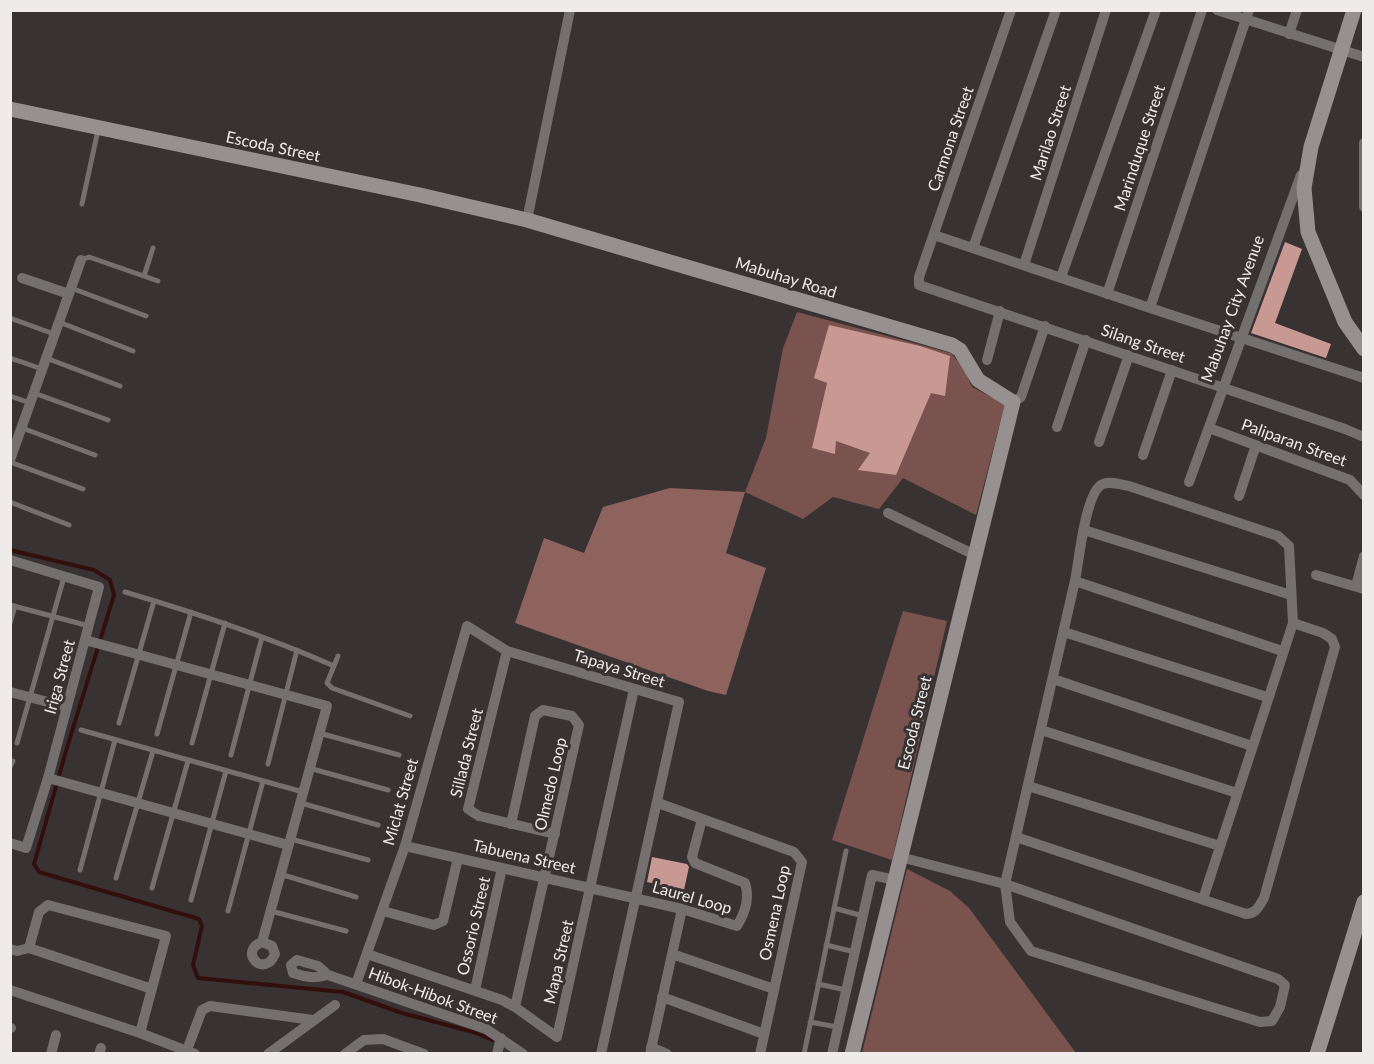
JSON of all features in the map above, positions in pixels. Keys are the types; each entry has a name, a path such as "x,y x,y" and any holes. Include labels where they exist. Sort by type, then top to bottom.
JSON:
{"street":[{"path":"527,220 570,10"},
{"name":"Carmona Street","path":"919,277 1011,10"},
{"path":"973,248 1056,10"},
{"name":"Marilao Street","path":"1024,265 1106,10"},
{"path":"1061,277 1156,10"},
{"name":"Marinduque Street","path":"1107,294 1202,10"},
{"path":"1217,10 1248,15 1289,34 1364,57"},
{"path":"1289,34 1297,10"},
{"name":"Mabuhay City Avenue","path":"1189,482 1311,147 1354,10"},
{"path":"1150,308 1248,15"},
{"name":"Escoda Street","path":"10,110 420,195 527,220"},
{"path":"1364,143 1364,207"},
{"name":"Mabuhay City Avenue","path":"1311,147 1304,188 1308,232 1345,322 1364,349"},
{"name":"Mabuhay Road","path":"527,220 952,345 960,350 978,380 1013,402"},
{"path":"934,234 1107,294 1364,378"},
{"path":"10,461 17,434 81,260"},
{"name":"Silang Street","path":"919,277 919,285 1086,340 1364,437"},
{"path":"22,278 70,291"},
{"path":"987,360 1000,311"},
{"path":"1013,402 1022,397 1045,326"},
{"path":"1057,427 1086,340"},
{"path":"1099,442 1129,355"},
{"path":"1143,455 1172,370"},
{"name":"Escoda Street","path":"852,1053 1013,402"},
{"name":"Paliparan Street","path":"1209,428 1350,480 1364,495"},
{"path":"1239,496 1256,445"},
{"path":"900,857 1005,884 1278,979 1285,985 1280,1007 1272,1021 1260,1022 1031,951 1010,922 1005,884 1064,632 1084,530 1094,493 1102,485 1108,483 1129,486 1278,536 1289,546 1293,623 1203,899"},
{"path":"888,513 975,555"},
{"path":"1084,530 1291,595"},
{"path":"1316,575 1360,588 1364,556"},
{"name":"Iriga Street","path":"10,560 99,586 48,778 26,848 10,843"},
{"path":"1075,581 1282,651"},
{"path":"1016,837 1246,914 1253,913 1264,898 1335,647 1332,639 1323,633 1293,623"},
{"name":"Tapaya Street","path":"467,626 507,651 680,702 601,1053"},
{"name":"Miclat Street","path":"356,984 405,846 467,626"},
{"path":"1064,632 1267,697"},
{"path":"85,640 327,706 262,942"},
{"name":"Sillada Street","path":"507,651 468,809 479,816 555,834"},
{"path":"1053,679 1252,746"},
{"name":"Mapa Street","path":"367,954 475,990 515,1007 558,1037 634,689"},
{"path":"10,692 67,707"},
{"name":"Olmedo Loop","path":"511,824 535,716 543,710 572,716 579,725 515,1007"},
{"path":"1041,730 1237,792"},
{"path":"48,778 249,834 289,842"},
{"path":"1028,786 1220,846"},
{"name":"Osmena Loop","path":"658,802 794,852 802,862 760,1053"},
{"name":"Laurel Loop","path":"637,898 737,926 743,917 748,893 745,883 695,863 692,857 702,819"},
{"name":"Tabuena Street","path":"405,846 637,898"},
{"path":"383,911 434,925 443,921 458,858"},
{"name":"Ossorio Street","path":"475,990 502,868"},
{"path":"832,1053 872,875 895,880"},
{"path":"1317,1053 1364,902"},
{"path":"28,948 39,912 48,904 166,936 140,1033"},
{"path":"667,1053 651,1050 682,909"},
{"path":"262,942 269,943 274,949 273,959 264,965 252,958 252,950 256,944 262,942"},
{"path":"10,949 17,951 28,948 152,989"},
{"path":"672,954 774,989"},
{"name":"Hibok-Hibok Street","path":"273,959 291,965 297,960 308,962 318,966 328,975 486,1029 523,1053"},
{"path":"10,990 191,1052 202,1010 210,1006 313,1020"},
{"path":"662,997 764,1034"},
{"path":"268,1053 335,1005"},
{"path":"51,1053 56,1035"},
{"path":"497,1053 501,1038"},
{"path":"345,1053 364,1040 383,1039 424,1053"}],"lane":[{"path":"81,204 98,128"},
{"path":"144,276 153,248"},
{"path":"81,260 89,257 158,281"},
{"path":"70,291 146,316"},
{"path":"10,318 55,334"},
{"path":"59,322 133,351"},
{"path":"10,358 44,364 120,386"},
{"path":"10,396 32,398 108,420"},
{"path":"17,434 95,455"},
{"path":"10,461 83,489"},
{"path":"10,502 69,525"},
{"path":"17,743 64,576"},
{"path":"125,592 225,623 334,666"},
{"path":"119,723 154,601"},
{"path":"10,623 13,606 89,626"},
{"path":"157,734 191,612"},
{"path":"192,743 225,623"},
{"path":"231,755 262,637"},
{"path":"268,764 297,650"},
{"path":"338,656 327,683 332,688 410,716"},
{"path":"81,730 263,781 378,825"},
{"path":"319,733 399,755"},
{"path":"80,870 115,740"},
{"path":"116,878 153,751"},
{"path":"152,888 188,760"},
{"path":"10,761 13,761 10,767"},
{"path":"309,768 388,790"},
{"path":"191,900 226,771"},
{"path":"228,911 263,781"},
{"path":"289,842 368,860"},
{"path":"804,1053 846,851"},
{"path":"280,874 357,897"},
{"path":"834,908 863,916"},
{"path":"271,911 346,931"},
{"path":"826,945 855,952"},
{"path":"818,984 846,990"},
{"path":"810,1022 837,1027"}],"shaded area":[{"path":"797,312 951,353 964,369 972,387 1005,404 976,515 903,478 879,509 833,497 803,519 745,492 766,438 783,348"},
{"path":"670,488 745,492 726,553 766,568 726,695 708,691 515,623 544,538 584,553 603,507"},
{"path":"903,611 947,621 892,860 832,840"},
{"path":"907,869 950,891 969,908 1076,1053 862,1053"}],"building":[{"path":"1285,242 1302,249 1275,323 1331,344 1326,358 1251,333"},
{"path":"829,325 920,346 950,356 945,396 931,393 896,475 858,470 870,453 836,441 835,454 812,448 827,383 814,378"},
{"path":"652,857 687,864 689,867 684,890 647,882"}],"waterway":[{"path":"10,550 94,570 110,580 114,595 34,864 39,872 199,919 202,926 193,965 198,978 343,992 402,1013 473,1032 493,1040"}]}
